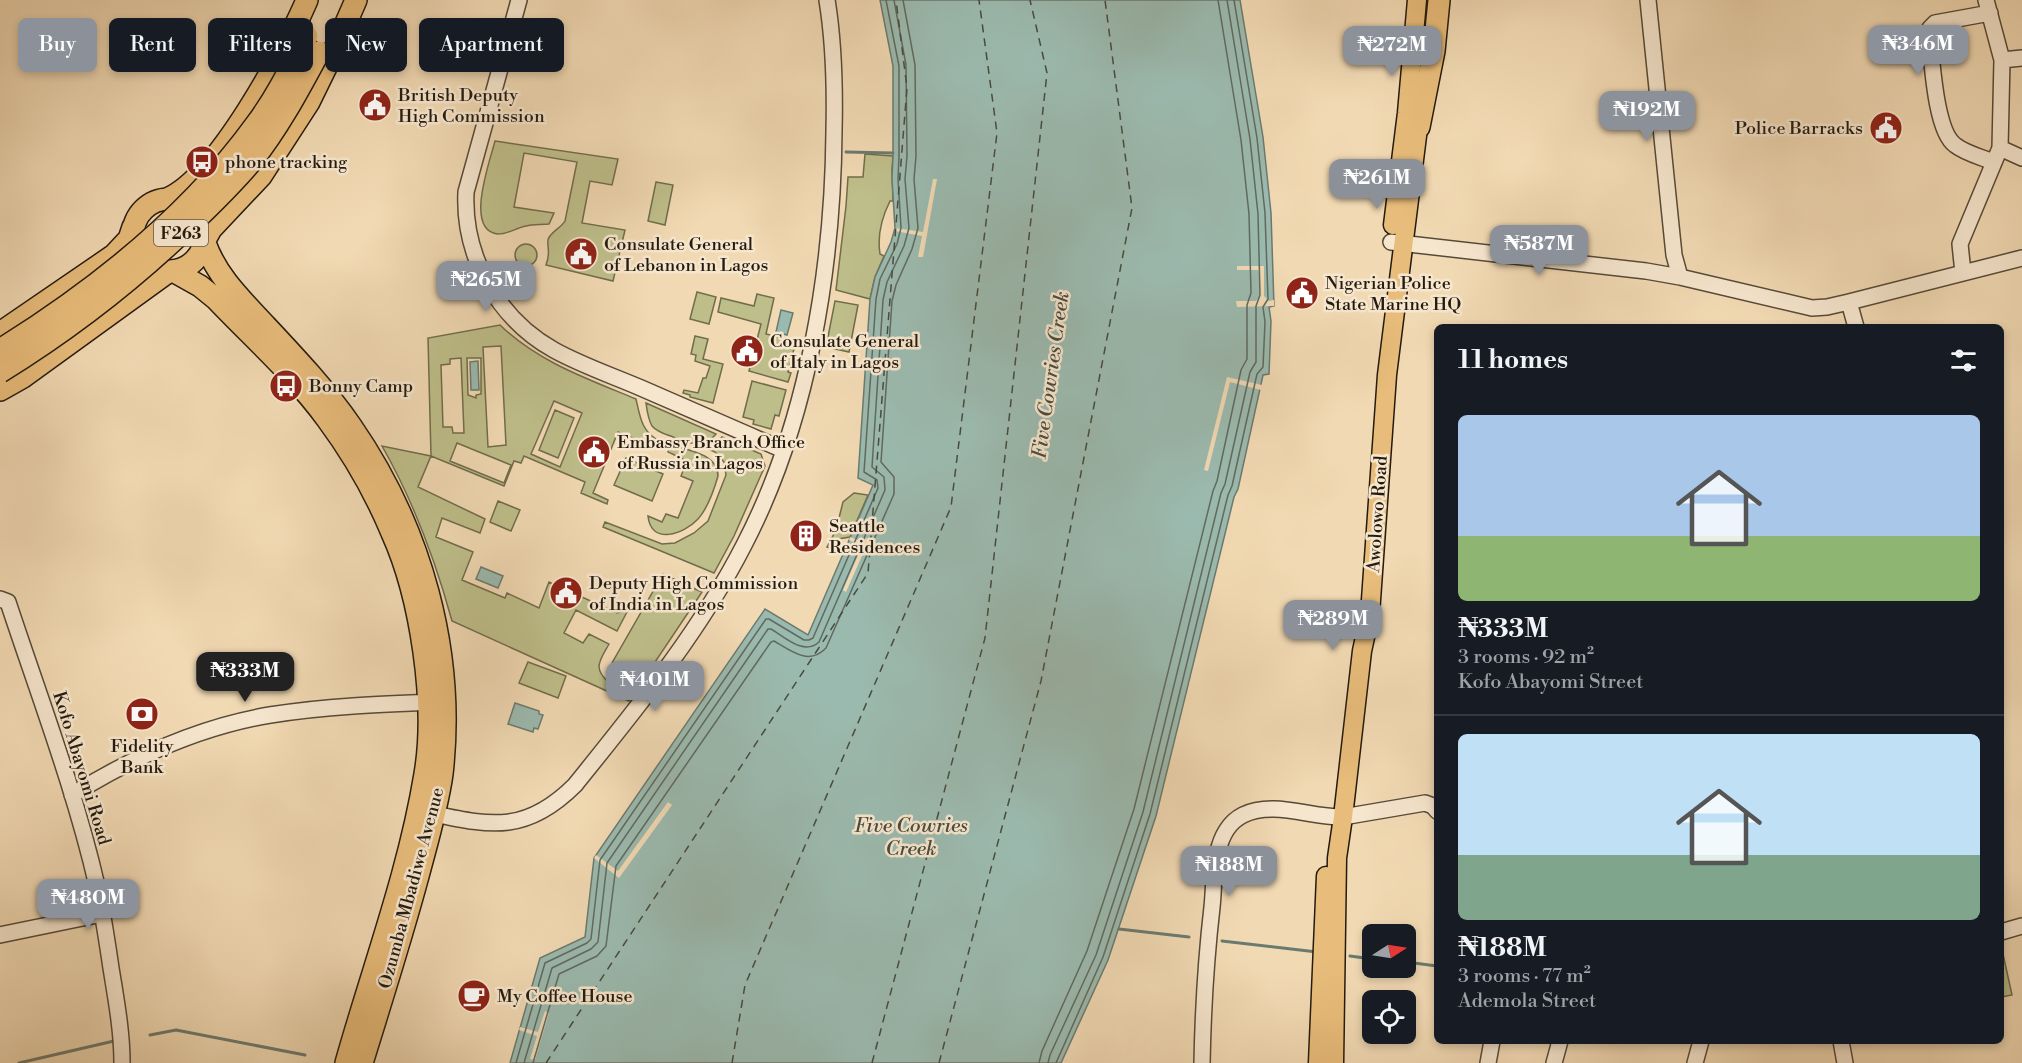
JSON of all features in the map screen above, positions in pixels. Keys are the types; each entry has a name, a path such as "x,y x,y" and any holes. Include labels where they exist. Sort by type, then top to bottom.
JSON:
{"highway":[{"path":"0,333 114,255 129,239 139,214 146,207 187,188 210,163 241,120 274,68 307,0"},
{"name":"F263","path":"313,44 322,0"},
{"name":"F263","path":"313,44 341,0"},
{"path":"0,390 23,377 171,272 191,265 197,259 211,229 261,176 309,102 356,0"},
{"path":"1419,127 1434,51 1439,0"},
{"name":"F263","path":"0,350 86,291 138,251 184,209 223,167 293,72"},
{"name":"F263","path":"0,372 73,325 128,282 212,205 252,161 278,125 301,72"},
{"path":"167,199 178,200 196,210 202,219 205,241"},
{"path":"133,227 135,249 140,258 157,270 171,272"},
{"name":"Ozumba Mbadiwe Avenue","path":"205,241 210,258 227,285 318,382 351,426 379,471 399,513 425,579 438,643 436,702 429,735 427,762 426,813 363,1063"},
{"name":"Ozumba Mbadiwe Avenue","path":"171,272 201,286 216,299 300,387 326,417 352,455 374,493 393,535 419,622 436,702"},
{"name":"Ozumba Mbadiwe Avenue","path":"346,1063 426,813"}],"main road":[{"name":"Awolowo Road","path":"1397,243 1417,0"},
{"name":"Awolowo Road","path":"1334,1063 1337,817 1346,681 1358,614 1377,376 1397,243 1419,127 1429,0"},
{"name":"Awolowo Road","path":"1318,1063 1324,898 1337,817"}],"street":[{"path":"519,0 466,192 465,213 468,230 479,265 497,300 519,325 556,351 783,450"},
{"path":"426,813 478,823 508,823 541,812 559,801 574,786 657,684 708,608 745,544 764,502 798,406 822,289 830,219 834,152 835,92 827,0"},
{"path":"1648,0 1674,255 1680,277"},
{"path":"1963,273 1960,244 1997,155 2002,60 1988,7 1935,23 1929,33 1938,105 1942,125 1948,139 1955,146 1997,155 2022,158"},
{"path":"2002,60 2022,58"},
{"path":"1397,243 1646,271 1812,308 1849,302 2022,258"},
{"path":"1849,302 1855,324"},
{"name":"Kofo Abayomi Road","path":"0,599 8,602 72,795 97,888 119,1015 122,1063"},
{"path":"72,795 106,773 147,753 204,731 237,722 318,709 436,702"},
{"path":"1202,1063 1206,952 1217,853 1232,824 1243,815 1257,811 1277,810 1337,817 1425,803 1434,808"},
{"path":"0,936 102,914"},
{"path":"2004,931 2022,926"},
{"path":"1488,1063 1491,1044"},
{"path":"1554,1063 1559,1044"},
{"path":"1695,1063 1700,1044"},
{"path":"1842,1044 1845,1063"}],"green space":[{"path":"495,141 618,159 612,185 590,181 582,223 625,230 613,281 546,265 549,237 565,221 577,162 524,153 514,207 554,213 549,224 529,225 502,234 488,230 482,221 482,194"},
{"path":"865,154 893,156 893,201 890,201 884,214 879,240 880,254 884,256 875,277 870,299 836,290 848,177 863,177"},
{"path":"656,182 673,185 665,225 648,221"},
{"path":"526,244 534,247 537,255 534,263 526,266 518,263 515,255 518,247"},
{"path":"697,292 716,297 709,324 690,319"},
{"path":"757,294 774,298 766,334 796,341 788,372 791,373 788,382 749,371 761,324 718,312 721,298 754,306"},
{"path":"835,301 858,305 849,352 826,347"},
{"path":"500,325 547,359 582,377 636,399 646,429 649,434 660,441 658,448 618,432 593,493 608,500 607,504 581,493 585,482 524,456 521,463 514,461 504,486 431,456 428,338","holes":["501,346 506,445 488,447 483,347","461,358 464,433 453,433 452,427 443,427 441,365 450,364 450,359","467,358 481,358 481,394 476,395 476,398 468,395","554,401 582,413 560,467 531,454","457,443 511,465 504,483 450,461"]},
{"path":"695,336 708,339 703,359 723,364 713,403 683,393 684,390 698,393 710,366 695,361 696,355 691,354"},
{"path":"752,381 786,390 779,416 775,415 771,429 753,424 754,420 743,417"},
{"path":"646,403 716,434 706,442 696,443 661,433 652,426"},
{"path":"555,410 574,418 558,458 539,450"},
{"path":"722,437 761,454 765,466 734,536 714,573 603,527 605,522 662,544 675,543 694,533 708,521 726,475 724,462 715,452 708,449"},
{"path":"671,445 708,458 717,469 718,476 713,493 702,515 677,533 661,534 650,525 648,516 662,522 666,514 678,518 693,481 681,476 687,461 668,452"},
{"path":"382,446 431,456 418,487 485,519 480,533 442,518 436,537 473,552 462,580 505,598 507,593 539,608 549,582 617,613 628,610 617,631 576,610 564,633 583,643 589,634 609,644 600,661 600,672 607,681 631,699 629,701 452,621 423,531"},
{"path":"626,458 663,474 652,501 614,485"},
{"path":"854,493 868,495 850,537 838,539 830,548 827,547 836,530 843,502"},
{"path":"498,501 520,510 511,531 490,522"},
{"path":"663,574 702,592 637,689 613,670 612,663"},
{"path":"528,662 566,676 558,698 519,683"},
{"path":"2004,959 2012,995 2004,996"}],"water":[{"name":"Five Cowries Creek","path":"880,0 1240,0 1263,137 1271,213 1274,306 1269,307 1271,321 1269,374 1263,375 1238,489 1234,497 1156,816 1108,960 1061,1063 510,1063 540,958 585,937 594,858 765,609 808,635 873,485 858,478 870,299 875,277 895,228 892,179 893,66"},
{"path":"781,310 793,313 787,335 776,332"},
{"path":"478,361 479,390 471,390 470,362"},
{"path":"481,567 503,576 498,588 476,579"},
{"path":"515,703 539,711 539,714 543,715 538,729 534,728 533,732 508,724"}],"pier":[{"path":"933,179 937,179 923,257 918,257 922,236 895,231 895,228 923,232"},
{"path":"1237,266 1264,266 1264,296 1269,301 1274,300 1274,306 1237,307 1236,301 1256,301 1260,297 1260,273 1258,270 1237,270"},
{"path":"1227,377 1262,385 1261,390 1230,382 1208,471 1204,470"},
{"path":"850,537 863,542 866,538 869,540 846,592 843,590 862,546 849,540"},
{"path":"668,802 672,805 619,878 594,858 596,855 618,871"},
{"path":"545,1011 549,1013 535,1060 530,1059 537,1036 519,1030 520,1027 538,1032"}],"waterway":[{"path":"846,152 893,153"},
{"path":"1119,929 1189,937"},
{"path":"1222,941 1317,952"},
{"path":"1350,956 1362,958"},
{"path":"1416,963 1434,966"},
{"path":"150,1035 176,1030 305,1055"},
{"path":"19,1063 114,1041"}],"ferry route":[{"path":"546,1063 868,573 907,88 896,0"},
{"path":"732,1063 745,985 951,507 997,133 979,0"},
{"path":"872,1063 985,638 1047,73 1030,0"},
{"path":"939,1063 1041,681 1132,208 1105,0"}],"place":[{"name":"British Deputy High Commission","path":"375,105"},
{"name":"Police Barracks","path":"1886,128"},
{"name":"phone tracking","path":"202,162"},
{"name":"Consulate General of Lebanon in Lagos","path":"581,254"},
{"name":"Nigerian Police State Marine HQ","path":"1302,293"},
{"name":"Consulate General of Italy in Lagos","path":"747,351"},
{"name":"Bonny Camp","path":"286,386"},
{"name":"Embassy Branch Office of Russia in Lagos","path":"594,452"},
{"name":"Seattle Residences","path":"806,536"},
{"name":"Deputy High Commission of India in Lagos","path":"566,593"},
{"name":"Fidelity Bank","path":"142,714"},
{"name":"My Coffee House","path":"474,996"}]}
